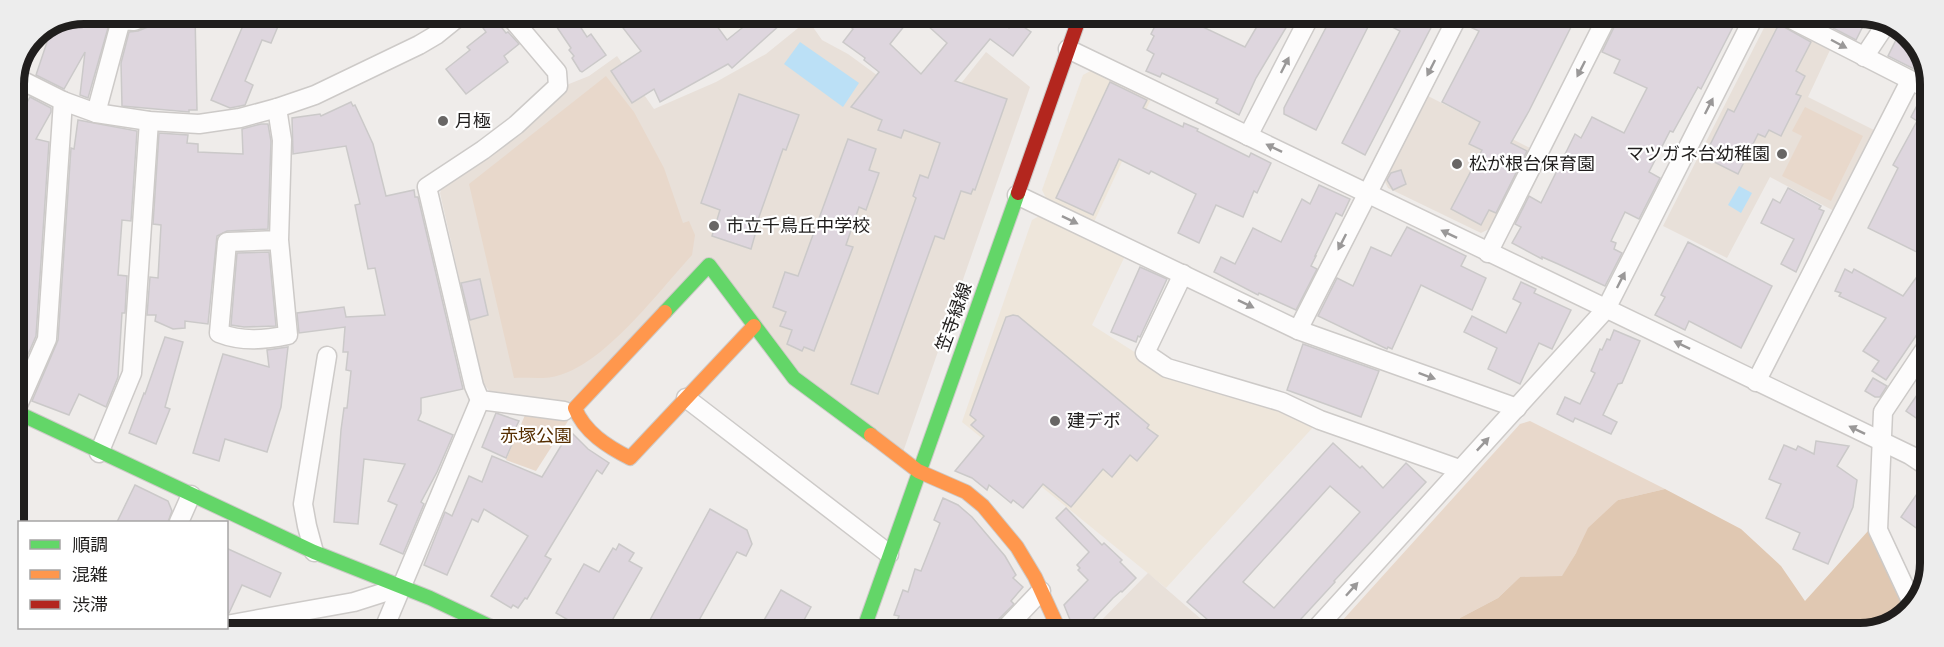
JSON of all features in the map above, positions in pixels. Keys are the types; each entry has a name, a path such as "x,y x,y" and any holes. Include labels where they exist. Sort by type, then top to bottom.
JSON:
{"street":[{"path":"96,113 120,24"},
{"path":"24,82 63,101 96,113 149,121 199,124 240,118 315,95 419,45 450,24"},
{"path":"386,623 480,400 474,386 427,187 516,125 558,86 557,72 516,24"},
{"name":"笠寺緑線","path":"865,623 1077,24"},
{"path":"1248,136 1306,24"},
{"path":"1298,330 1454,24"},
{"path":"1488,253 1603,24"},
{"path":"1321,623 1606,309 1750,24"},
{"path":"1801,24 1920,86"},
{"path":"1864,57 1883,28"},
{"path":"1068,50 1920,462"},
{"path":"1756,382 1910,81"},
{"path":"24,389 47,339 63,101"},
{"path":"277,108 282,140 279,240 288,335 262,340 232,338 219,333 227,242 279,240"},
{"path":"99,453 132,373 149,121"},
{"path":"1017,195 1298,330 1517,408"},
{"path":"754,326 630,458 598,438 576,414 575,408 709,265 794,378 918,471 966,492 983,506 1017,547 1035,577 1056,623"},
{"path":"1183,274 1144,353 1167,368 1282,402 1320,420 1459,469"},
{"path":"314,552 303,504 327,356"},
{"path":"1909,597 1878,531 1883,412 1920,356"},
{"path":"686,398 889,554"},
{"path":"480,400 564,411"},
{"path":"24,416 314,552 401,586 482,623"},
{"path":"178,521 191,495"},
{"path":"237,623 354,602 401,586"},
{"path":"1011,623 1041,591"}],"shaded area":[{"name":"市立千鳥丘中学校","path":"803,24 811,24 822,40 848,54 907,97 943,106 986,52 1030,87 902,455 796,372 710,259 568,403 491,393 483,383 440,193 443,185 520,129 569,84 589,76 617,56 654,109 716,82 766,54"},
{"name":"マツガネ台幼稚園","path":"1766,24 1781,24 1830,50 1808,97 1876,131 1834,211 1770,177 1727,258 1663,226"},
{"path":"1092,70 1151,99 1094,222 1046,198 1042,190 1083,75"},
{"name":"松が根台保育園","path":"1428,96 1530,148 1489,229 1481,233 1388,188 1384,180"},
{"path":"1041,215 1125,256 1092,325 1166,372 1280,405 1316,424 1166,588 962,422 1032,220"},
{"path":"1665,489 1741,529 1781,566 1805,601 1868,531 1903,605 1887,617 1860,623 1457,623 1460,618 1498,598 1520,577 1562,576 1588,528 1618,500"},
{"path":"1148,573 1206,623 1099,623"}],"green space":[{"path":"606,76 634,112 664,168 683,223 689,221 695,235 692,255 631,323 596,355 578,367 555,377 514,378 469,184"},
{"path":"1805,107 1863,136 1831,201 1782,176 1802,136 1792,131"},
{"name":"赤塚公園","path":"525,415 568,421 536,471 506,460"},
{"path":"1530,421 1665,489 1618,500 1576,553 1562,577 1520,577 1498,598 1460,618 1457,623 1340,623 1520,424"}],"water":[{"path":"800,42 859,83 843,107 784,64"},
{"path":"1739,186 1752,193 1741,213 1728,205"}],"building":[{"path":"109,24 88,98 80,95 85,52 64,89 36,75 51,34 72,25"},
{"path":"155,24 195,24 197,110 189,110 189,112 122,106 121,63 129,32"},
{"path":"244,24 279,24 271,43 262,40 245,81 253,85 245,105 230,108 211,100"},
{"path":"480,24 499,24 519,44 504,56 508,62 466,94 446,69 470,50 467,47 486,32"},
{"path":"555,24 579,24 587,37 591,34 606,55 582,72 572,58 574,56 569,50 571,48"},
{"path":"620,24 715,24 727,40 747,24 781,24 732,68 728,64 660,102 654,89 632,103 611,71 641,51"},
{"path":"848,24 906,24 890,44 921,74 947,43 926,24 1004,24 1009,28 1012,24 1019,24 1031,32 1013,56 990,39 955,81 1007,99 975,190 973,189 971,194 961,191 944,239 935,236 878,394 851,384 916,198 913,196 920,175 928,178 940,143 904,130 901,138 878,130 882,120 851,107 879,72 843,42 853,29"},
{"path":"1156,24 1196,24 1245,47 1258,24 1288,24 1256,78 1239,115 1216,103 1218,99 1162,73 1160,77 1146,71 1154,54 1147,50 1154,36 1151,34"},
{"path":"1328,24 1369,24 1316,130 1284,114 1284,108"},
{"path":"1386,24 1433,24 1365,155 1342,143 1400,31"},
{"path":"1572,24 1511,143 1527,151 1496,213 1489,210 1481,225 1451,209 1482,150 1469,144 1480,122 1442,102 1479,31 1466,25"},
{"path":"1616,24 1734,24 1701,89 1698,87 1673,132 1670,131 1649,172 1660,178 1639,219 1625,212 1611,241 1616,243 1614,249 1622,253 1605,286 1542,257 1542,259 1512,243 1521,227 1515,224 1529,196 1541,203 1575,134 1581,138 1592,117 1624,133 1647,88 1614,73 1620,60 1602,52"},
{"path":"1779,24 1811,42 1796,71 1805,76 1796,94 1801,96 1781,136 1769,130 1765,137 1758,134 1738,174 1704,157 1728,109 1734,112"},
{"path":"1825,24 1861,24 1863,26 1856,40"},
{"path":"1897,38 1908,47 1919,71 1888,56"},
{"path":"1110,82 1147,100 1143,108 1183,127 1184,123 1198,129 1197,131 1249,157 1251,153 1271,163 1257,193 1254,191 1243,217 1216,205 1199,243 1178,233 1196,194 1151,171 1149,174 1119,159 1093,215 1056,198"},
{"path":"739,94 799,115 786,150 783,149 753,234 755,235 751,249 712,236 720,210 701,203"},
{"path":"30,97 51,108 36,139 49,142 36,336 24,363 24,108"},
{"path":"1920,100 1920,254 1868,228 1898,168 1893,165 1917,121 1911,117"},
{"path":"351,102 353,106 355,105 373,144 386,196 414,190 415,197 418,197 463,389 421,398 421,413 418,420 453,435 421,502 424,504 403,554 380,544 397,505 388,501 405,464 364,459 358,524 334,522 341,430 344,408 347,408 351,371 346,370 348,352 343,352 345,327 299,333 297,313 344,307 346,317 385,315 375,268 368,269 355,205 360,204 346,146 293,154 292,118 320,114 321,116"},
{"path":"78,120 137,131 131,221 122,220 118,275 127,276 118,377 106,407 79,394 69,415 32,401 58,340 71,148 74,149"},
{"path":"268,124 271,141 268,229 227,231 217,236 208,324 185,321 185,328 173,329 155,321 156,315 147,315 150,277 158,278 161,225 153,224 159,133 188,135 187,143 198,144 198,152 243,154 242,129"},
{"path":"848,139 876,149 869,170 879,173 866,210 859,207 846,245 853,247 814,351 804,347 802,351 787,344 792,330 780,326 786,312 773,307 785,272 798,276"},
{"path":"1401,170 1406,184 1393,190 1387,180 1391,173"},
{"path":"1319,185 1350,199 1342,216 1336,213 1315,256 1311,266 1317,269 1296,310 1259,293 1258,295 1214,272 1221,257 1235,264 1253,228 1281,242 1302,199 1310,204"},
{"path":"1788,188 1821,206 1819,209 1824,211 1796,272 1781,264 1794,239 1761,223 1773,199 1780,203"},
{"path":"1407,227 1466,256 1461,266 1486,278 1472,310 1421,285 1392,349 1388,347 1387,349 1318,316 1337,278 1353,286 1371,247 1391,256"},
{"path":"1688,242 1772,286 1741,348 1689,321 1685,330 1655,315 1665,297 1661,295"},
{"path":"269,252 276,326 231,325 237,253"},
{"path":"1140,267 1167,279 1136,342 1111,332"},
{"path":"1845,269 1852,273 1854,269 1903,296 1920,272 1920,330 1886,380 1872,371 1879,361 1863,351 1886,318 1839,296 1841,293 1835,291"},
{"path":"480,279 488,315 470,320 461,283"},
{"path":"1521,282 1536,289 1534,293 1571,310 1552,349 1539,343 1520,384 1488,369 1497,348 1464,332 1472,316 1506,333 1521,303 1513,299"},
{"path":"1018,316 1149,425 1147,428 1158,436 1137,461 1130,455 1112,477 1103,469 1071,507 1043,484 1023,508 1013,500 1011,503 989,485 987,490 972,478 955,471 984,436 971,425 976,420 970,415 1006,317"},
{"path":"1614,330 1640,341 1622,383 1618,384 1603,415 1617,422 1611,434 1575,418 1573,422 1557,414 1565,397 1580,404 1595,373 1591,371 1600,349 1602,350 1607,339 1610,340"},
{"path":"165,337 183,342 165,407 170,409 156,444 129,433"},
{"path":"1303,344 1379,371 1361,417 1287,390"},
{"path":"288,347 281,407 267,452 225,439 219,461 193,453 223,354 269,367 267,350"},
{"path":"1873,378 1887,386 1880,397 1875,397 1865,391"},
{"path":"1920,391 1920,421 1906,411"},
{"path":"496,413 519,421 514,431 517,433 506,458 482,447"},
{"path":"570,431 588,449 609,463 602,474 597,470 545,556 551,559 527,599 525,598 518,608 513,605 511,608 491,596 528,536 484,509 478,522 472,519 447,575 424,565 445,512 452,516 469,476 482,482 492,456 542,477"},
{"path":"1816,441 1849,446 1837,466 1857,480 1853,507 1828,564 1793,549 1800,533 1766,518 1781,484 1769,479 1784,445 1796,450 1798,446 1814,454"},
{"path":"1333,443 1360,468 1362,466 1383,488 1406,463 1426,482 1297,623 1212,623 1187,602","holes":["1330,486 1360,512 1274,608 1243,582"]},
{"path":"135,485 168,501 172,511 168,521 117,521"},
{"path":"1920,490 1919,530 1901,517"},
{"path":"943,498 958,505 972,517 1005,556 1016,575 1013,578 1023,587 1011,601 1014,604 995,623 896,623 899,616 894,615 903,590 908,592 915,569 921,571 940,523 934,520"},
{"path":"1066,508 1102,545 1104,543 1122,560 1120,562 1136,578 1089,623 1071,623 1064,605 1088,580 1078,570 1080,568 1077,565 1089,552 1056,518"},
{"path":"710,509 747,530 752,544 746,556 737,552 697,623 648,623"},
{"path":"619,544 634,553 629,561 642,568 611,623 573,623 556,613 584,564 599,572 613,548 616,550"},
{"path":"228,549 281,573 270,597 242,585 229,613"},
{"path":"781,590 811,607 802,623 762,623"}],"traffic: fast":[{"path":"866,623 1018,193"},
{"path":"665,312 709,265 794,378 871,435"},
{"path":"24,416 314,552 430,598 483,623"}],"traffic: slow":[{"path":"665,312 575,408 584,424 605,444 630,458 754,326"},
{"path":"871,435 918,471 966,492 983,506 1017,547 1035,577 1056,623"}],"traffic: jam":[{"path":"1018,193 1077,24"}],"place":[{"name":"月極","path":"443,121"},
{"name":"マツガネ台幼稚園","path":"1782,154"},
{"name":"松が根台保育園","path":"1457,164"},
{"name":"市立千鳥丘中学校","path":"714,226"},
{"name":"建デポ","path":"1055,421"}]}
